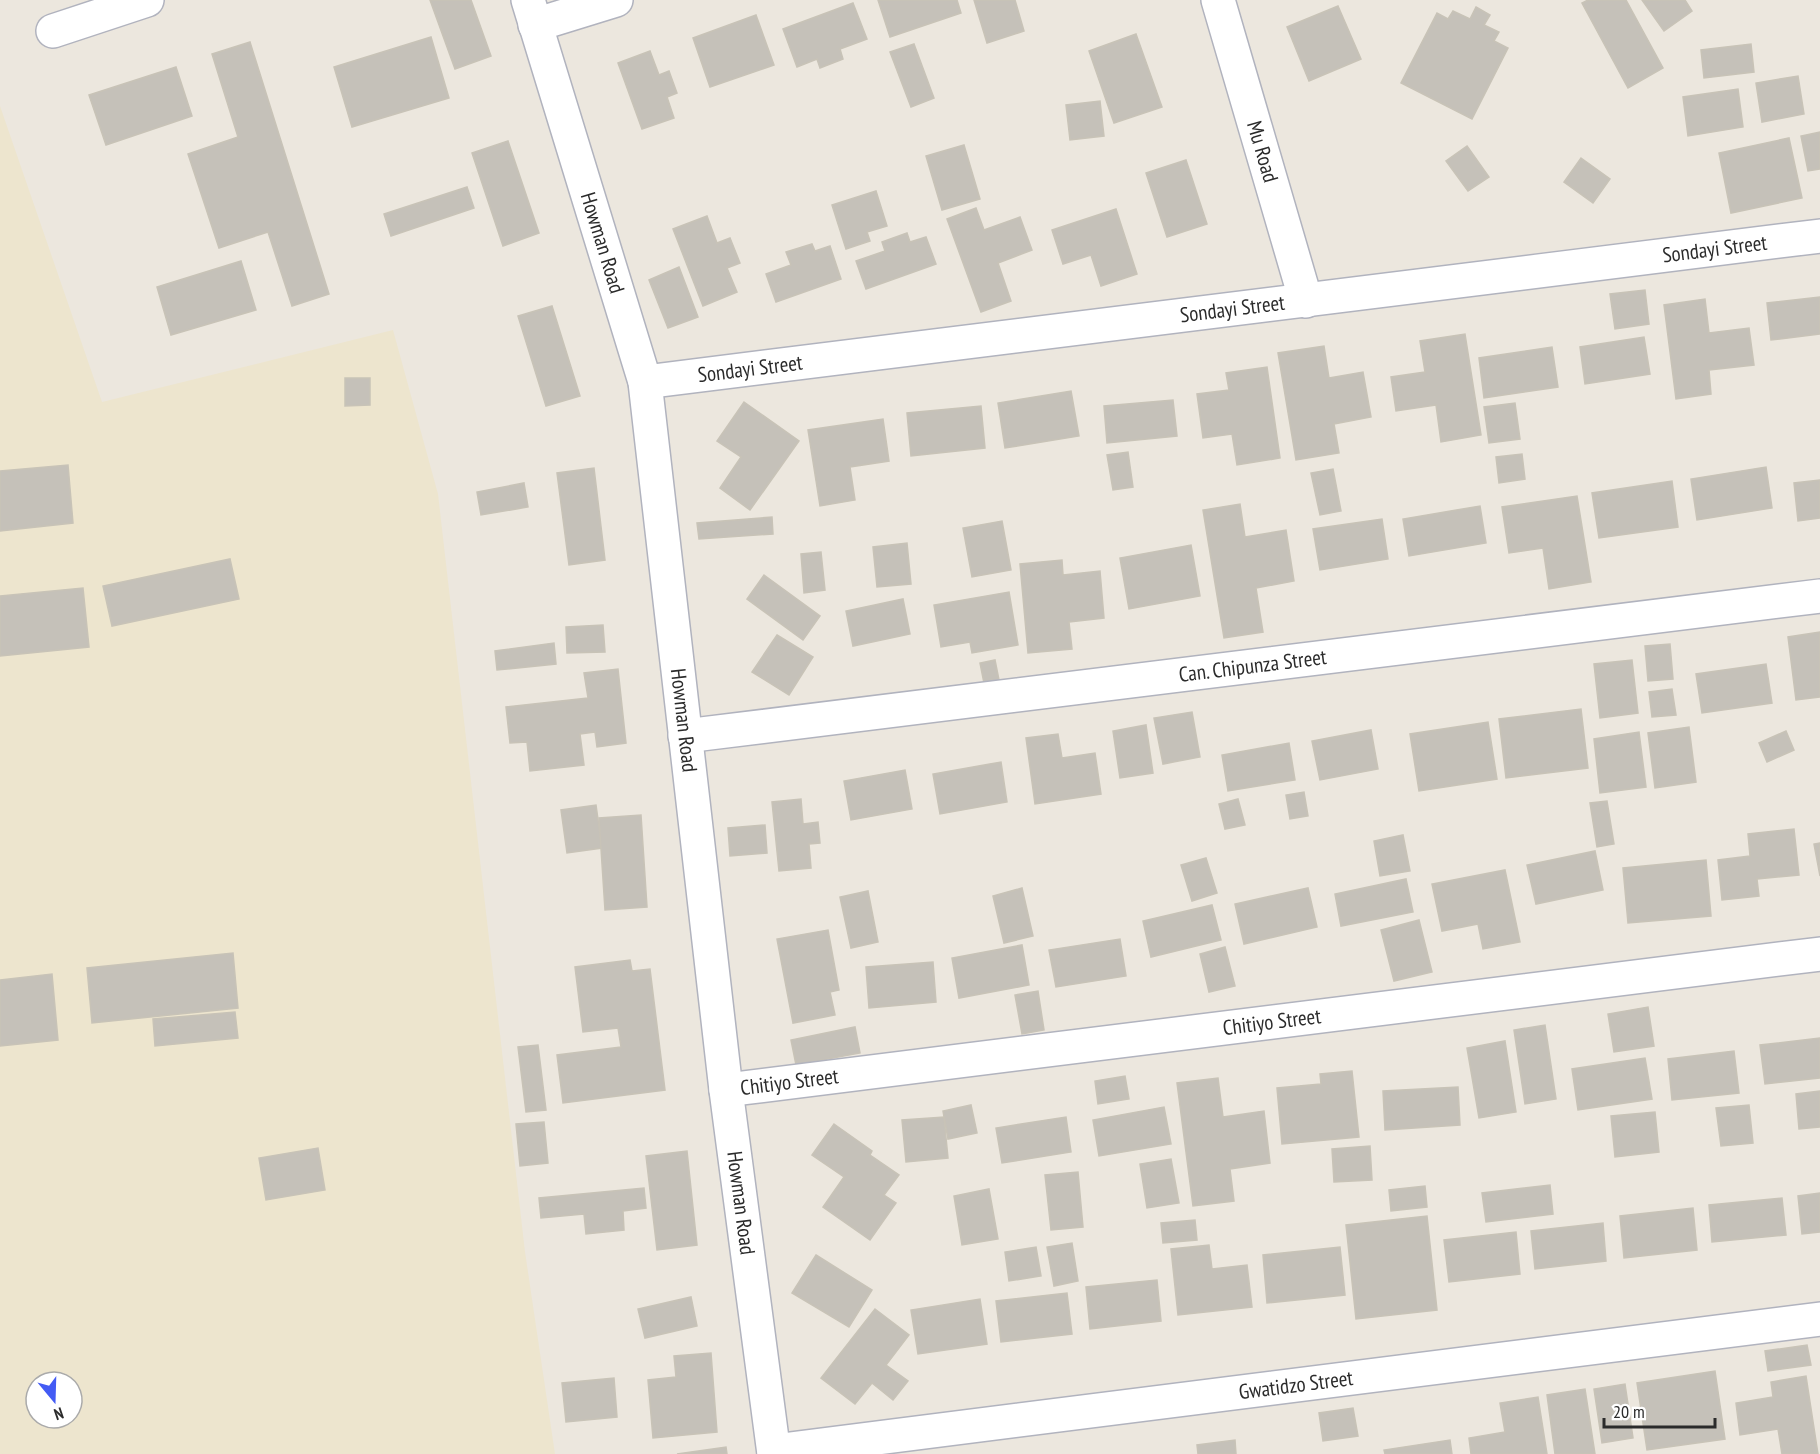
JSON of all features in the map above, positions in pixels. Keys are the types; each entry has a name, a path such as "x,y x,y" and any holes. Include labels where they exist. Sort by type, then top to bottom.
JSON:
{"street":[{"path":"53,32 147,0"},
{"path":"532,12 616,0"},
{"name":"Mu Road","path":"1218,0 1306,301"},
{"name":"Howman Road","path":"532,12 645,382 726,1090 774,1452"},
{"name":"Sondayi Street","path":"645,382 1820,236"},
{"name":"Can. Chipunza Street","path":"685,736 1820,596"},
{"name":"Chitiyo Street","path":"726,1090 1820,954"},
{"name":"Gwatidzo Street","path":"774,1452 1820,1319"}],"shaded area":[{"path":"0,106 102,402 393,330 438,494 525,1252 555,1454 0,1454"}],"building":[{"path":"430,0 471,0 491,56 455,69"},
{"path":"878,0 957,0 961,13 890,37"},
{"path":"974,0 1015,0 1024,31 987,43"},
{"path":"1588,0 1626,0 1663,68 1628,88 1582,3"},
{"path":"1642,0 1685,0 1692,11 1664,31"},
{"path":"853,3 867,39 840,49 843,59 820,68 817,59 797,67 783,29"},
{"path":"1338,6 1361,59 1309,81 1287,27"},
{"path":"1476,7 1490,15 1484,25 1499,32 1494,41 1508,48 1472,119 1401,83 1437,13 1448,19 1453,11 1470,19"},
{"path":"756,15 774,65 710,87 693,38"},
{"path":"1136,34 1162,107 1114,123 1089,51"},
{"path":"431,37 449,98 352,127 334,67"},
{"path":"250,42 329,294 292,306 268,232 219,248 188,154 238,137 212,54"},
{"path":"914,44 934,98 911,107 890,52"},
{"path":"1751,44 1754,72 1704,78 1701,50"},
{"path":"650,51 659,75 669,71 677,93 667,97 674,118 642,129 618,63"},
{"path":"176,67 192,116 106,145 89,95"},
{"path":"1798,76 1804,114 1762,122 1756,83"},
{"path":"1738,89 1743,127 1688,136 1683,97"},
{"path":"1100,101 1104,136 1070,140 1066,105"},
{"path":"1820,132 1820,169 1808,171 1801,136"},
{"path":"1789,138 1802,198 1731,213 1719,153"},
{"path":"508,141 539,233 503,246 472,153"},
{"path":"964,145 980,199 942,210 926,156"},
{"path":"1467,146 1489,177 1468,191 1446,161"},
{"path":"1581,158 1610,179 1593,203 1564,182"},
{"path":"1186,160 1207,224 1167,237 1146,173"},
{"path":"467,187 474,208 391,236 384,214"},
{"path":"876,191 887,226 867,232 870,241 846,249 832,205"},
{"path":"976,208 984,230 1020,217 1032,250 998,263 1011,301 981,312 947,219"},
{"path":"1116,209 1137,274 1101,286 1091,255 1063,264 1052,230"},
{"path":"707,216 717,243 730,238 740,263 727,268 737,292 703,306 673,229"},
{"path":"907,233 910,242 926,237 936,264 866,289 856,261 885,251 882,242"},
{"path":"812,244 815,251 830,246 841,279 776,302 766,274 791,265 786,252"},
{"path":"241,261 256,310 171,335 157,287"},
{"path":"679,267 698,317 668,328 649,280"},
{"path":"1645,290 1649,324 1615,329 1610,294"},
{"path":"1820,297 1820,334 1771,340 1767,303"},
{"path":"1705,299 1709,333 1749,328 1754,365 1709,370 1711,394 1676,399 1664,305"},
{"path":"552,306 580,396 546,406 518,316"},
{"path":"1465,334 1481,435 1441,442 1436,405 1396,411 1391,377 1425,372 1420,341"},
{"path":"1644,337 1650,374 1585,384 1580,347"},
{"path":"1324,346 1329,378 1363,372 1371,417 1334,424 1339,453 1296,460 1278,353"},
{"path":"1552,347 1558,387 1484,398 1479,358"},
{"path":"1267,367 1280,458 1237,465 1232,434 1203,438 1197,394 1229,390 1226,373"},
{"path":"345,378 370,378 370,405 345,406"},
{"path":"1071,391 1079,436 1005,448 998,403"},
{"path":"1173,400 1177,436 1107,443 1104,406"},
{"path":"744,402 799,441 750,510 720,488 741,457 717,441"},
{"path":"1515,403 1520,439 1489,443 1484,407"},
{"path":"981,406 985,448 911,456 907,413"},
{"path":"883,419 889,461 850,467 855,500 820,506 808,430"},
{"path":"1128,452 1133,487 1113,490 1107,455"},
{"path":"1522,454 1525,479 1499,483 1496,457"},
{"path":"68,465 73,523 0,531 0,471"},
{"path":"1766,467 1772,508 1697,520 1691,479"},
{"path":"594,468 605,560 569,565 557,473"},
{"path":"1333,469 1341,511 1320,515 1311,473"},
{"path":"1820,480 1820,518 1798,521 1794,483"},
{"path":"1672,481 1678,527 1599,538 1592,493"},
{"path":"524,483 528,507 481,515 477,492"},
{"path":"1577,496 1591,582 1549,589 1543,548 1509,553 1502,507"},
{"path":"1240,504 1245,537 1286,530 1294,581 1256,588 1263,632 1224,638 1203,510"},
{"path":"1480,506 1486,543 1409,556 1403,519"},
{"path":"772,517 773,534 699,539 697,523"},
{"path":"1382,519 1388,559 1320,570 1313,529"},
{"path":"1002,521 1011,570 972,577 963,528"},
{"path":"907,543 911,584 877,587 873,547"},
{"path":"1191,545 1200,596 1129,609 1120,558"},
{"path":"821,552 825,590 804,593 801,554"},
{"path":"230,559 239,599 112,626 103,586"},
{"path":"1062,560 1063,575 1100,571 1104,618 1069,622 1072,649 1028,653 1020,564"},
{"path":"764,575 820,616 803,640 747,599"},
{"path":"83,588 89,647 0,656 0,596"},
{"path":"1009,592 1018,645 972,653 970,642 941,647 934,605"},
{"path":"903,599 910,634 853,646 846,611"},
{"path":"603,625 605,652 567,653 566,627"},
{"path":"1820,632 1820,697 1796,700 1788,637"},
{"path":"777,635 813,657 789,695 752,672"},
{"path":"554,643 556,664 497,670 495,651"},
{"path":"1670,644 1673,679 1648,681 1645,646"},
{"path":"995,660 1000,685 985,688 980,663"},
{"path":"1632,660 1638,713 1600,718 1594,664"},
{"path":"1766,664 1772,703 1702,713 1696,674"},
{"path":"618,669 626,743 597,747 595,732 580,734 584,765 530,771 527,742 510,743 506,707 588,698 584,673"},
{"path":"1672,689 1676,715 1652,717 1649,692"},
{"path":"1581,709 1588,768 1506,778 1499,719"},
{"path":"1192,712 1200,757 1163,764 1154,718"},
{"path":"1488,722 1497,779 1419,791 1410,734"},
{"path":"1146,725 1153,773 1120,778 1113,731"},
{"path":"1689,727 1696,782 1655,788 1648,733"},
{"path":"1371,730 1378,769 1320,780 1312,741"},
{"path":"1786,731 1794,750 1767,762 1759,743"},
{"path":"1639,732 1646,787 1600,793 1594,739"},
{"path":"1058,734 1062,758 1095,753 1101,794 1035,804 1026,738"},
{"path":"1289,743 1295,780 1228,791 1222,755"},
{"path":"1001,762 1007,802 940,814 933,774"},
{"path":"905,770 912,809 851,820 844,781"},
{"path":"1304,792 1308,816 1290,819 1286,795"},
{"path":"801,799 803,824 818,822 820,843 809,844 811,868 779,871 772,802"},
{"path":"1238,799 1245,825 1225,829 1219,804"},
{"path":"1607,801 1614,844 1597,847 1590,803"},
{"path":"596,805 602,848 567,853 561,810"},
{"path":"641,815 647,907 605,910 599,818"},
{"path":"765,825 767,853 730,856 728,828"},
{"path":"1794,829 1799,875 1757,879 1759,896 1722,900 1718,860 1750,856 1748,834"},
{"path":"1403,835 1410,871 1380,876 1374,841"},
{"path":"1820,843 1820,876 1814,844"},
{"path":"1595,851 1603,890 1536,904 1527,865"},
{"path":"1206,858 1217,893 1192,901 1181,865"},
{"path":"1706,860 1711,916 1628,923 1623,868"},
{"path":"1505,870 1520,942 1483,949 1478,924 1442,931 1432,884"},
{"path":"1406,879 1413,912 1341,926 1335,894"},
{"path":"1022,888 1033,936 1004,943 993,896"},
{"path":"1308,888 1317,927 1244,944 1235,904"},
{"path":"868,891 878,942 851,948 840,897"},
{"path":"1212,905 1221,940 1151,957 1143,921"},
{"path":"1419,920 1432,972 1394,981 1381,930"},
{"path":"828,930 839,990 830,992 835,1015 793,1023 777,939"},
{"path":"1120,939 1126,976 1056,987 1049,950"},
{"path":"1022,945 1029,985 959,998 952,958"},
{"path":"1225,947 1235,986 1209,992 1200,954"},
{"path":"233,953 238,1008 92,1023 87,968"},
{"path":"630,960 632,971 650,969 665,1090 563,1103 557,1055 621,1047 618,1028 583,1032 575,967"},
{"path":"933,962 936,1002 869,1008 866,967"},
{"path":"52,974 58,1040 0,1046 0,980"},
{"path":"1038,991 1044,1030 1022,1034 1015,995"},
{"path":"1648,1007 1654,1046 1614,1052 1608,1014"},
{"path":"235,1012 238,1038 155,1046 153,1019"},
{"path":"1545,1025 1556,1099 1525,1104 1514,1030"},
{"path":"855,1027 860,1053 796,1065 791,1040"},
{"path":"1820,1038 1820,1078 1765,1084 1760,1045"},
{"path":"1505,1041 1516,1112 1479,1118 1467,1048"},
{"path":"538,1045 546,1110 526,1112 518,1047"},
{"path":"1734,1051 1739,1093 1672,1100 1668,1059"},
{"path":"1645,1058 1652,1099 1578,1110 1572,1069"},
{"path":"1352,1071 1359,1137 1282,1144 1277,1088 1321,1084 1320,1074"},
{"path":"1125,1076 1129,1099 1098,1104 1095,1081"},
{"path":"1218,1078 1223,1117 1264,1111 1270,1163 1230,1169 1234,1201 1193,1206 1177,1083"},
{"path":"1458,1087 1460,1125 1385,1130 1383,1091"},
{"path":"1820,1091 1820,1127 1799,1129 1796,1094"},
{"path":"971,1105 977,1133 948,1139 943,1111"},
{"path":"1749,1105 1753,1143 1721,1146 1716,1108"},
{"path":"1164,1107 1171,1144 1099,1156 1093,1120"},
{"path":"1655,1112 1659,1152 1615,1157 1611,1116"},
{"path":"944,1117 948,1158 906,1162 902,1120"},
{"path":"1066,1117 1071,1152 1002,1163 996,1128"},
{"path":"544,1122 548,1163 520,1166 516,1124"},
{"path":"834,1124 872,1151 870,1155 899,1175 884,1195 896,1203 870,1240 823,1207 844,1177 812,1155"},
{"path":"1370,1146 1372,1180 1334,1182 1332,1149"},
{"path":"318,1148 325,1190 266,1200 259,1158"},
{"path":"687,1151 697,1245 657,1250 646,1156"},
{"path":"1171,1159 1179,1203 1147,1208 1140,1164"},
{"path":"1078,1172 1083,1227 1051,1230 1045,1175"},
{"path":"1550,1185 1553,1214 1486,1222 1482,1193"},
{"path":"1425,1186 1427,1207 1391,1211 1389,1190"},
{"path":"644,1188 646,1208 623,1211 624,1230 586,1234 584,1214 541,1218 539,1198"},
{"path":"989,1189 998,1239 962,1245 954,1196"},
{"path":"1820,1193 1820,1232 1802,1234 1798,1196"},
{"path":"1782,1198 1786,1235 1712,1242 1709,1205"},
{"path":"1693,1208 1697,1250 1624,1258 1620,1216"},
{"path":"1427,1216 1437,1310 1356,1319 1346,1225"},
{"path":"1195,1220 1197,1240 1163,1243 1161,1223"},
{"path":"1603,1223 1606,1261 1535,1269 1531,1231"},
{"path":"1516,1232 1520,1274 1449,1282 1444,1240"},
{"path":"1072,1243 1078,1281 1054,1286 1047,1247"},
{"path":"1209,1245 1212,1269 1247,1265 1252,1307 1178,1315 1171,1249"},
{"path":"1036,1247 1041,1276 1009,1281 1005,1252"},
{"path":"1340,1247 1345,1295 1267,1303 1263,1255"},
{"path":"816,1255 872,1290 849,1327 792,1293"},
{"path":"1157,1280 1161,1321 1090,1329 1086,1287"},
{"path":"1067,1293 1072,1334 1001,1342 996,1301"},
{"path":"691,1297 697,1326 645,1338 638,1309"},
{"path":"980,1299 987,1344 918,1354 911,1310"},
{"path":"875,1309 909,1335 886,1365 908,1381 893,1400 872,1383 855,1404 821,1378"},
{"path":"1807,1345 1811,1365 1768,1371 1765,1351"},
{"path":"711,1353 717,1432 653,1438 648,1380 676,1377 674,1356"},
{"path":"1715,1371 1725,1439 1647,1450 1637,1383"},
{"path":"1806,1376 1818,1454 1782,1454 1778,1429 1740,1435 1736,1403 1773,1397 1771,1382"},
{"path":"614,1378 617,1417 566,1422 562,1383"},
{"path":"1625,1384 1633,1438 1602,1443 1594,1389"},
{"path":"1585,1389 1595,1454 1555,1454 1547,1395"},
{"path":"1538,1397 1547,1454 1471,1454 1469,1438 1505,1432 1500,1403"},
{"path":"1353,1408 1358,1436 1323,1441 1319,1413"},
{"path":"1235,1440 1236,1454 1198,1454 1197,1445"},
{"path":"1450,1440 1452,1454 1385,1454 1384,1450"},
{"path":"726,1447 727,1454 677,1454"}]}
